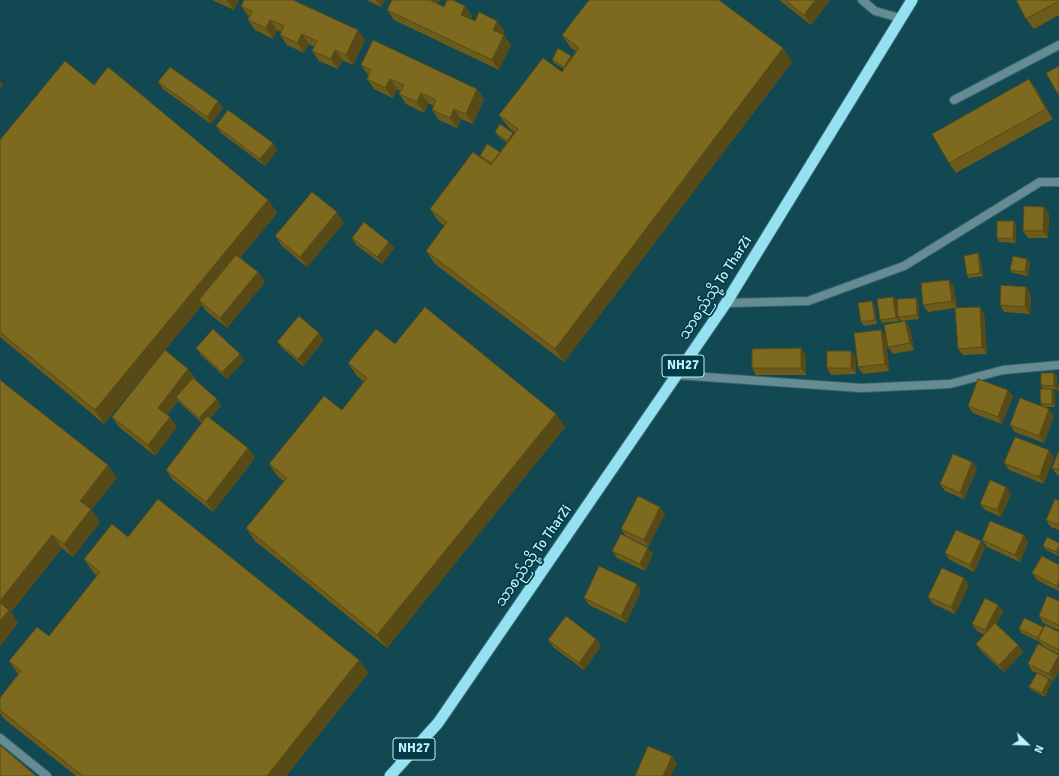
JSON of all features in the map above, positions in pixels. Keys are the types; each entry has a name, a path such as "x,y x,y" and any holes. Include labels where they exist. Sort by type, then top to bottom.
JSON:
{"highway":[{"name":"သာစည်သို့ To TharZi","path":"390,776 438,722 726,303 912,0"}],"street":[{"path":"862,0 874,11 900,18"},
{"path":"954,100 1059,45"},
{"path":"726,303 808,301 904,266 1040,182 1059,182"},
{"path":"677,375 861,388 950,384 1003,370 1059,365"},
{"path":"0,738 47,776"}],"building":[{"path":"244,0 293,0 358,30 346,55 335,50 331,59 312,51 317,41 302,34 297,43 280,35 284,26 270,20 266,28 248,20 252,11 241,6"},
{"path":"392,0 430,0 444,7 447,0 453,0 465,6 461,15 475,21 479,12 497,21 493,30 504,35 492,60 387,10"},
{"path":"589,0 719,0 783,48 555,349 426,251 447,222 430,209 473,152 491,165 518,129 499,115 543,58 562,72 579,48 562,35"},
{"path":"785,0 815,0 804,15"},
{"path":"1016,0 1059,0 1059,1 1026,19"},
{"path":"373,40 477,89 466,114 454,109 450,118 432,110 436,100 421,93 417,102 399,94 404,85 390,79 385,88 367,79 371,70 361,65"},
{"path":"558,48 571,56 564,67 552,60"},
{"path":"65,61 94,85 108,67 268,200 95,410 0,332 0,140"},
{"path":"1059,66 1059,96 1046,73"},
{"path":"170,67 218,101 207,117 158,82"},
{"path":"1029,79 1046,109 949,163 932,134"},
{"path":"228,110 273,143 260,159 216,126"},
{"path":"500,124 513,133 507,141 495,132"},
{"path":"487,144 500,152 492,163 480,156"},
{"path":"312,192 337,212 300,257 275,236"},
{"path":"1024,206 1044,207 1043,231 1023,231"},
{"path":"997,221 1014,221 1013,239 997,238"},
{"path":"364,222 389,242 377,257 352,238"},
{"path":"978,253 980,273 967,275 964,256"},
{"path":"236,255 258,272 220,318 199,300"},
{"path":"1013,256 1027,259 1025,272 1010,270"},
{"path":"949,280 952,301 923,305 921,283"},
{"path":"1001,285 1026,287 1025,307 1000,305"},
{"path":"893,297 896,318 880,320 877,299"},
{"path":"916,298 917,315 898,317 897,299"},
{"path":"872,301 875,320 861,322 858,303"},
{"path":"425,307 556,414 377,635 246,528 287,478 269,464 324,396 342,410 367,378 348,363 376,329 395,344"},
{"path":"980,307 982,347 958,349 955,308"},
{"path":"299,316 319,333 298,359 277,342"},
{"path":"905,321 910,343 888,347 884,325"},
{"path":"213,329 240,354 222,372 196,348"},
{"path":"881,330 885,364 858,367 854,333"},
{"path":"801,348 801,368 752,368 752,349"},
{"path":"165,350 188,369 158,408 170,417 148,445 112,417"},
{"path":"827,351 851,351 851,368 827,368"},
{"path":"1041,373 1054,373 1054,386 1041,385"},
{"path":"193,378 217,399 199,418 176,397"},
{"path":"978,379 1008,390 998,417 968,406"},
{"path":"0,380 108,465 80,501 91,509 64,544 52,535 0,601"},
{"path":"1040,389 1052,389 1052,404 1041,404"},
{"path":"1020,398 1049,409 1039,436 1010,425"},
{"path":"207,416 248,448 206,502 166,470"},
{"path":"1015,437 1049,450 1039,477 1004,463"},
{"path":"1059,450 1059,470 1052,468"},
{"path":"953,454 972,462 960,493 940,484"},
{"path":"990,480 1006,487 997,510 980,504"},
{"path":"638,496 660,507 644,540 621,529"},
{"path":"158,499 359,660 267,776 83,776 0,710 0,698 21,671 9,661 37,627 49,636 100,572 84,559 112,524 128,537"},
{"path":"1055,499 1059,501 1059,525 1046,520"},
{"path":"990,521 1024,535 1015,555 982,540"},
{"path":"956,530 981,541 970,565 945,553"},
{"path":"621,534 648,548 640,564 612,551"},
{"path":"1047,537 1059,543 1056,552 1043,546"},
{"path":"1042,556 1059,565 1059,581 1057,586 1032,573"},
{"path":"599,566 637,584 621,616 584,598"},
{"path":"942,568 964,578 951,607 928,597"},
{"path":"1047,596 1059,601 1059,625 1039,616"},
{"path":"985,598 998,605 985,630 972,624"},
{"path":"0,603 9,610 0,621"},
{"path":"566,616 596,639 579,663 548,640"},
{"path":"1024,618 1043,627 1038,638 1019,629"},
{"path":"995,623 1018,645 999,665 976,644"},
{"path":"1045,625 1059,632 1059,650 1038,639"},
{"path":"1038,644 1059,655 1049,674 1028,664"},
{"path":"1037,673 1049,679 1042,693 1029,687"},
{"path":"0,745 36,776 0,776"},
{"path":"648,746 672,756 663,776 635,776"}]}
